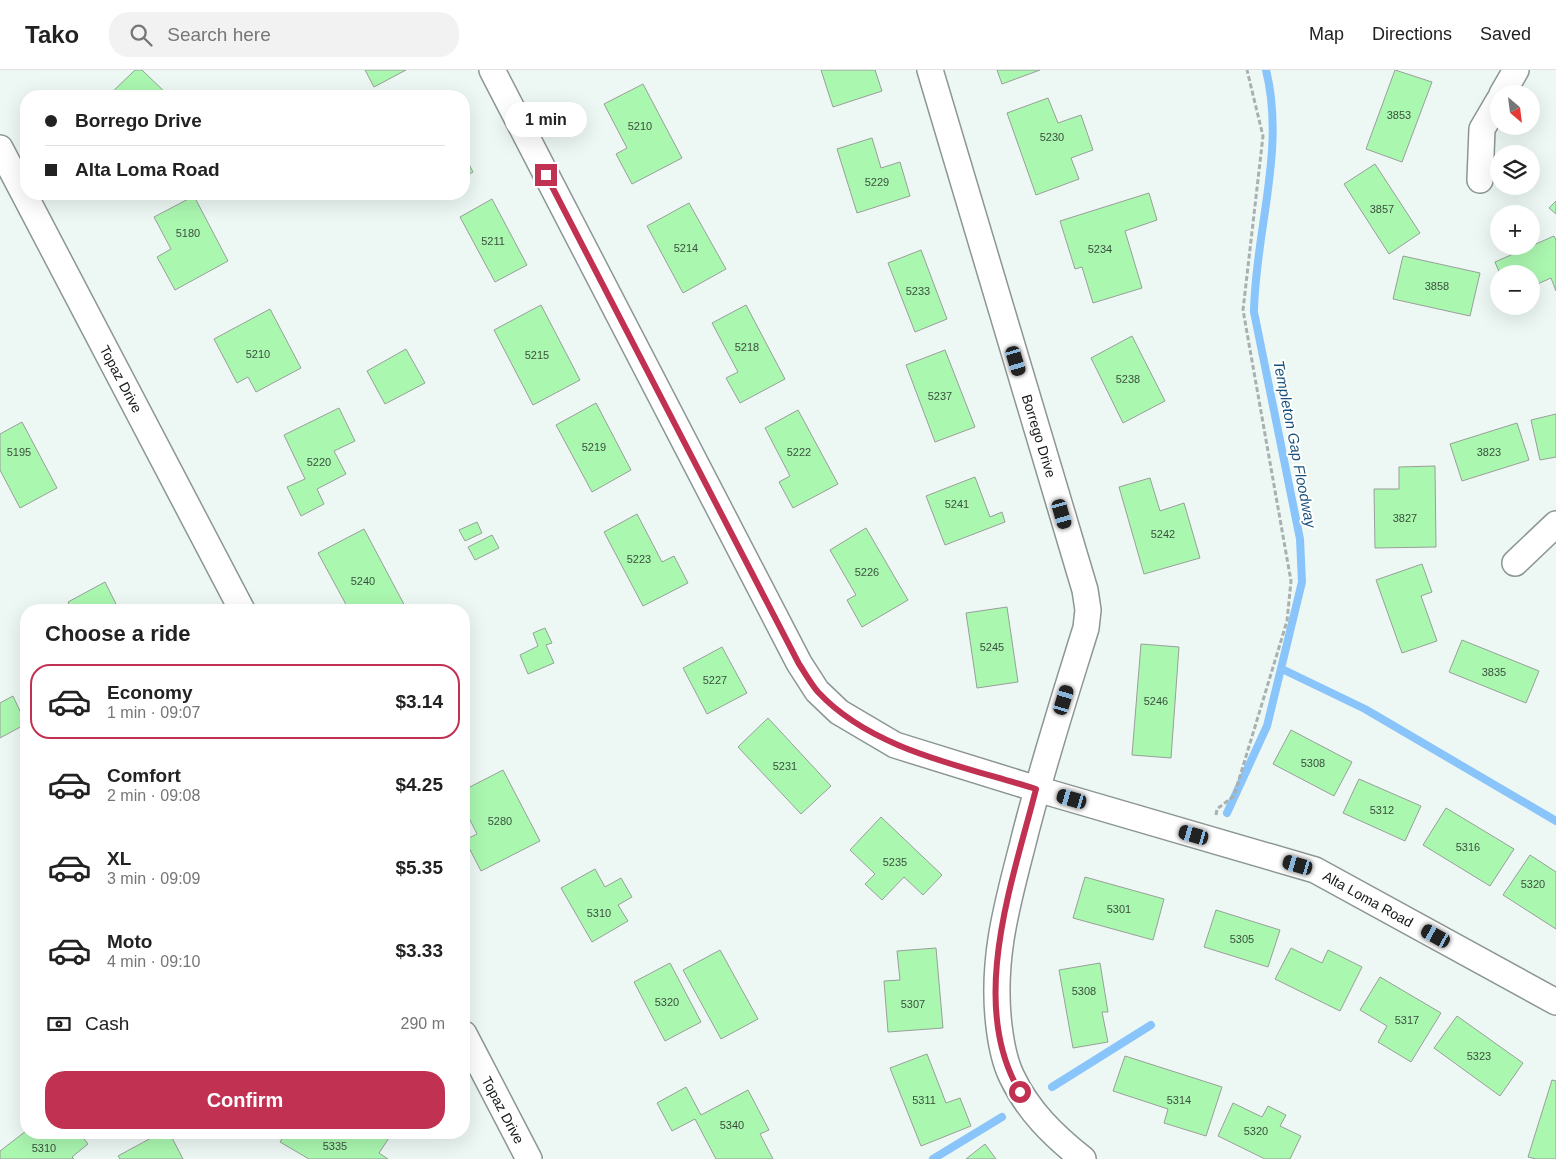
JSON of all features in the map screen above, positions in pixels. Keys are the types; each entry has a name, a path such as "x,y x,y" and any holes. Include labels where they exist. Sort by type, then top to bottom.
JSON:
{"street":[{"name":"Alta Loma Road","path":"492,70 799,664 817,691 839,712 894,745 1036,789 1315,870 1556,1002"},
{"name":"Borrego Drive","path":"930,70 1085,590 1088,610 1086,628 1036,789 1002,928 996,970 997,1009 1002,1046 1011,1076 1030,1107 1054,1136 1083,1159"},
{"path":"1507,85 1516,70"},
{"path":"1480,180 1482,129 1490,115"},
{"name":"Topaz Drive","path":"0,148 20,186"},
{"name":"Topaz Drive","path":"27,200 239,604"},
{"path":"1516,563 1556,524"},
{"name":"Topaz Drive","path":"470,1046 529,1159"}],"path":[{"path":"1212,840 1217,809 1234,796 1280,646 1287,621 1291,581 1243,310 1263,136 1248,70"}],"building":[{"path":"135,70 142,70 163,90 114,90"},
{"path":"365,70 406,70 374,87"},
{"path":"821,70 875,70 882,91 833,107"},
{"path":"997,70 1040,70 1002,84"},
{"path":"1395,70 1432,82 1402,162 1366,149"},
{"path":"643,84 682,158 632,184 616,154 627,148 604,104"},
{"path":"1048,98 1058,123 1081,115 1093,150 1071,158 1079,179 1036,195 1007,113"},
{"path":"872,138 881,168 900,162 910,196 857,213 837,149"},
{"path":"1375,164 1420,233 1389,254 1344,184"},
{"path":"1149,193 1157,220 1125,231 1142,288 1093,303 1082,267 1075,269 1060,221"},
{"path":"492,199 527,265 495,282 460,217"},
{"path":"186,200 196,200 228,261 175,290 157,257 171,249 154,217"},
{"path":"1556,201 1556,214 1549,208"},
{"path":"689,203 726,269 683,293 647,226"},
{"path":"1554,236 1556,240 1556,291 1551,278 1540,283 1540,265 1496,265 1495,262 1511,255 1540,255 1540,242"},
{"path":"921,250 947,319 915,332 888,263"},
{"path":"1403,256 1480,273 1470,316 1393,299"},
{"path":"541,305 580,380 533,405 494,330"},
{"path":"746,305 785,379 740,403 726,378 738,372 712,323"},
{"path":"270,309 301,368 256,392 248,377 237,383 214,339"},
{"path":"1132,336 1165,401 1123,423 1091,358"},
{"path":"406,349 425,383 385,404 367,371"},
{"path":"945,350 975,427 935,442 906,365"},
{"path":"596,403 631,470 592,492 556,425"},
{"path":"339,408 355,441 334,451 346,474 317,489 324,504 301,516 287,487 305,479 284,435"},
{"path":"798,410 838,484 793,508 779,482 790,476 765,428"},
{"path":"1556,414 1556,457 1540,460 1531,420"},
{"path":"22,422 57,488 20,508 0,470 0,434"},
{"path":"1517,423 1529,460 1462,481 1450,444"},
{"path":"1435,466 1436,547 1375,548 1374,489 1399,489 1399,467"},
{"path":"975,477 990,517 1002,512 1005,522 945,545 926,496"},
{"path":"1150,478 1160,511 1184,503 1200,558 1144,574 1119,487"},
{"path":"637,514 662,562 674,556 688,583 643,606 604,532"},
{"path":"477,522 482,533 465,541 459,530"},
{"path":"866,528 908,600 862,627 847,600 856,595 830,550"},
{"path":"364,529 404,604 346,604 318,553"},
{"path":"492,535 499,548 475,560 468,547"},
{"path":"1422,564 1432,592 1421,596 1437,641 1402,653 1376,580"},
{"path":"105,582 116,604 69,604 68,602"},
{"path":"1007,607 1018,682 977,688 966,613"},
{"path":"545,628 552,643 546,645 554,663 528,674 520,655 538,646 533,633"},
{"path":"1462,640 1539,671 1526,703 1449,672"},
{"path":"1141,644 1179,647 1171,758 1132,755"},
{"path":"722,647 747,693 707,714 683,668"},
{"path":"13,696 20,711 20,727 0,738 0,703"},
{"path":"768,718 831,786 801,814 738,747"},
{"path":"1291,730 1352,762 1334,796 1273,764"},
{"path":"503,770 540,841 481,871 470,850 470,838 477,834 470,820 470,787"},
{"path":"1359,779 1421,806 1405,841 1343,813"},
{"path":"1446,808 1514,849 1490,886 1423,845"},
{"path":"881,817 942,875 923,895 904,877 882,900 865,884 875,874 850,850"},
{"path":"1530,855 1556,872 1556,929 1503,895"},
{"path":"595,869 605,887 621,878 632,897 618,905 628,921 592,942 561,888"},
{"path":"1085,877 1164,899 1153,940 1073,918"},
{"path":"1216,910 1280,930 1268,967 1204,947"},
{"path":"936,948 943,1028 888,1032 884,981 900,980 897,951"},
{"path":"1291,948 1322,963 1328,950 1362,967 1340,1011 1275,979"},
{"path":"720,950 758,1019 721,1039 683,970"},
{"path":"670,963 701,1022 665,1041 634,982"},
{"path":"1100,963 1108,1012 1102,1012 1108,1042 1073,1048 1059,970"},
{"path":"1380,977 1441,1013 1411,1062 1378,1042 1387,1026 1360,1010"},
{"path":"1457,1016 1523,1063 1500,1096 1434,1048"},
{"path":"927,1054 946,1103 960,1098 971,1126 921,1146 890,1068"},
{"path":"1125,1056 1222,1087 1206,1136 1164,1123 1168,1109 1113,1091"},
{"path":"1552,1080 1556,1081 1556,1159 1528,1157"},
{"path":"686,1087 701,1115 748,1090 769,1130 760,1134 773,1159 716,1159 695,1119 672,1131 657,1103"},
{"path":"1233,1103 1262,1117 1268,1106 1286,1115 1280,1126 1301,1136 1290,1159 1265,1159 1218,1136"},
{"path":"20,1136 20,1139 84,1139 88,1144 72,1157 74,1159 0,1159 0,1151"},
{"path":"149,1139 173,1139 183,1159 120,1159 118,1156"},
{"path":"282,1139 388,1139 379,1153 388,1159 309,1159 280,1142"},
{"path":"985,1144 996,1159 966,1159"}],"waterway":[{"name":"Templeton Gap Floodway","path":"1227,813 1267,726 1302,582 1300,539 1254,312 1273,130 1266,70"},
{"path":"1282,669 1365,709 1556,821"},
{"name":"Templeton Gap Floodway","path":"1052,1087 1151,1025"},
{"name":"Templeton Gap Floodway","path":"933,1159 1002,1117"}],"route":[{"path":"546,175 799,664 817,691 839,712 862,728 894,745 1036,789 1002,928 996,970 997,1009 1002,1046 1011,1076 1020,1092"}]}
